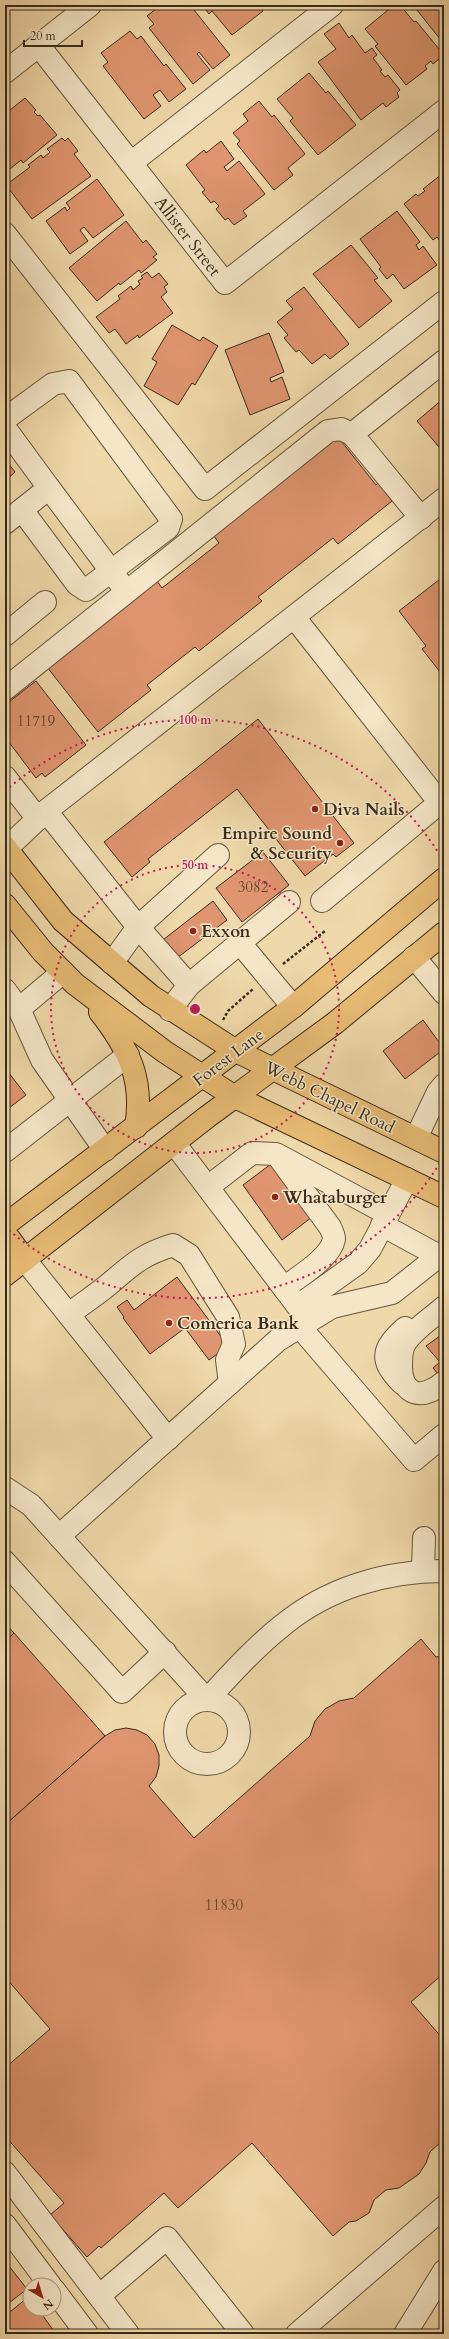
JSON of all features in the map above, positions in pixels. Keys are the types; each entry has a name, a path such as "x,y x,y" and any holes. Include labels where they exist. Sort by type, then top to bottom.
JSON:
{"main road":[{"name":"Webb Chapel Road","path":"5,848 63,921 150,996 170,1010 236,1051 444,1152"},
{"name":"Forest Lane","path":"5,1225 293,1007 444,879"},
{"path":"5,905 63,972 82,991 111,1026 128,1055 138,1082 138,1111 136,1127"},
{"path":"5,1276 174,1143 335,1023 444,933"},
{"path":"82,991 159,1048 235,1097 444,1197"},
{"path":"5,1234 25,1260"}],"street":[{"path":"5,72 90,5"},
{"path":"131,163 332,5"},
{"name":"Allister Street","path":"39,46 225,283 444,111"},
{"path":"5,234 205,489 444,302"},
{"path":"352,434 444,361"},
{"path":"5,419 53,384 69,381 171,519 168,528 86,590 77,584 22,510"},
{"path":"5,428 48,488 127,591"},
{"path":"5,689 328,431 341,429 352,434 420,518"},
{"path":"5,523 48,488"},
{"path":"5,848 42,815 420,518 442,504"},
{"path":"5,636 45,602"},
{"path":"294,617 443,803 322,901"},
{"path":"5,777 42,815 189,985"},
{"path":"112,963 138,927 218,855"},
{"path":"170,1010 189,985 289,902"},
{"path":"240,943 293,1007"},
{"path":"414,957 444,993"},
{"path":"20,1009 63,972"},
{"path":"5,990 20,1009 42,1060 105,1150"},
{"path":"5,1151 128,1055"},
{"path":"416,1138 438,1092 444,1085"},
{"path":"174,1143 284,1288 303,1318 414,1460 444,1436"},
{"path":"208,1187 252,1153 276,1154 441,1254 392,1293 332,1307 303,1318"},
{"path":"276,1154 330,1227 334,1238 331,1248 324,1257 284,1288"},
{"path":"59,1536 303,1318 358,1263 370,1249 407,1179"},
{"path":"69,1314 108,1285 130,1265 155,1251 173,1245 189,1255 228,1317 234,1344 227,1360 230,1383"},
{"path":"25,1260 168,1439"},
{"path":"444,1295 400,1333 390,1343 385,1354 387,1364 393,1374 406,1386 422,1395 434,1391 444,1382"},
{"path":"406,1386 402,1378 403,1347 407,1340 444,1308"},
{"path":"5,1488 31,1504 207,1700 283,1625 310,1607 349,1587 372,1580 434,1571 424,1538"},
{"path":"5,1562 122,1692 165,1652"},
{"path":"5,2173 128,2334"},
{"path":"297,2334 444,2207"},
{"path":"5,2225 44,2277"},
{"path":"99,2296 167,2238 243,2334"},
{"path":"405,2334 444,2271"},
{"path":"62,2301 87,2334"}],"building":[{"path":"161,5 190,5 230,55 213,69 199,52 197,54 210,70 193,84 149,28 154,24 147,16"},
{"path":"202,5 258,5 263,11 232,35 212,11 209,14"},
{"path":"394,5 400,5 414,22 416,21 444,55 433,64 431,61 425,66 427,69 406,85 375,46 378,44 365,29"},
{"path":"413,5 444,5 444,44"},
{"path":"339,23 349,38 352,35 365,53 372,48 377,55 373,58 382,70 380,71 385,77 388,75 400,90 397,93 399,97 386,107 383,103 361,120 318,62 336,49 324,34"},
{"path":"130,31 137,39 141,36 164,66 166,64 186,89 169,102 160,90 153,95 161,106 144,119 103,66 108,62 101,53"},
{"path":"309,73 326,93 328,91 356,125 318,155 290,121 293,118 277,99"},
{"path":"25,98 36,110 34,112 38,116 40,115 57,135 23,163 21,160 5,173 5,114"},
{"path":"259,101 272,117 274,115 305,154 288,168 293,175 274,190 237,144 240,141 233,133 248,121 243,114"},
{"path":"62,138 65,141 68,138 78,151 74,154 91,176 32,219 6,185 30,167 28,165 41,155 43,158 50,152 47,149"},
{"path":"221,141 234,159 224,167 227,171 239,161 265,194 243,211 247,216 234,225 228,218 225,220 216,209 219,206 214,201 211,203 202,192 205,190 186,165 204,150 206,153"},
{"path":"442,174 444,177 444,246 437,237 433,240 404,204 416,194 418,196 425,191 423,189"},
{"path":"97,179 124,215 93,238 84,227 80,230 88,241 70,254 46,221 65,207 67,211 70,208 66,203"},
{"path":"397,211 420,242 416,245 419,250 423,246 437,265 404,289 393,274 387,279 379,269 381,267 360,239"},
{"path":"126,221 143,243 146,240 157,254 153,257 157,260 141,273 139,270 120,285 119,283 97,301 69,268"},
{"path":"351,245 378,278 374,280 392,301 359,328 313,274"},
{"path":"147,272 152,278 159,273 168,284 164,287 167,292 161,297 173,313 139,338 138,335 126,344 115,329 109,333 96,317 120,299 118,296 131,286 133,290 140,284 138,281 143,278 141,276"},
{"path":"304,287 349,344 330,359 325,354 312,364 299,350 296,352 284,338 288,335 277,322 293,309 286,301"},
{"path":"172,325 200,341 203,337 218,346 195,385 192,383 178,405 144,386 157,362 152,359"},
{"path":"269,333 284,372 270,378 271,382 282,377 290,399 250,415 225,350"},
{"path":"444,398 444,453 417,421"},
{"path":"338,437 376,485 378,483 392,501 338,544 333,538 258,597 262,601 199,651 195,647 147,685 151,690 98,732 47,667 157,581 162,588 219,543 213,535"},
{"path":"5,459 15,472 5,481"},
{"path":"444,576 444,677 422,649 426,646 399,611"},
{"path":"36,681 86,745 45,777 42,773 36,778 5,737 5,705"},
{"path":"258,719 354,843 336,857 333,854 305,876 237,789 148,859 150,862 132,877 104,842"},
{"path":"263,852 289,885 242,922 216,888"},
{"name":"Exxon","path":"213,901 227,920 173,961 159,943"},
{"path":"423,1020 444,1049 405,1079 383,1051"},
{"path":"5,1068 26,1095 5,1111"},
{"name":"Whataburger","path":"271,1164 312,1217 282,1240 243,1185"},
{"name":"Comerica Bank","path":"177,1277 228,1346 209,1360 185,1328 150,1354 123,1318 124,1317 117,1307 127,1300 134,1310"},
{"path":"444,1333 444,1372 439,1375 433,1368 440,1362 426,1346"},
{"path":"5,1623 14,1633 5,1642"},
{"path":"14,1633 105,1736 5,1825 5,1642"},
{"path":"421,1639 436,1657 444,1656 444,1973 411,2002 444,2040 444,2139 430,2152 426,2163 419,2174 399,2188 386,2190 374,2200 369,2213 356,2221 349,2222 333,2236 252,2143 178,2208 164,2193 101,2248 99,2246 87,2257 50,2215 64,2203 5,2136 5,2068 50,2029 5,1977 5,1825 105,1736 115,1730 126,1728 137,1730 147,1735 155,1744 159,1755 159,1766 156,1777 149,1786 194,1838 310,1736 315,1721 325,1709 339,1701 354,1698"},
{"path":"5,2261 22,2283 22,2293 5,2306"},
{"path":"22,2302 22,2317 44,2317 56,2334 11,2334 5,2327 5,2316"}],"place":[{"name":"Diva Nails","path":"315,809"},
{"name":"Empire Sound & Security","path":"340,843"},
{"name":"Exxon","path":"193,931"},
{"name":"Whataburger","path":"275,1197"},
{"name":"Comerica Bank","path":"169,1323"}]}
